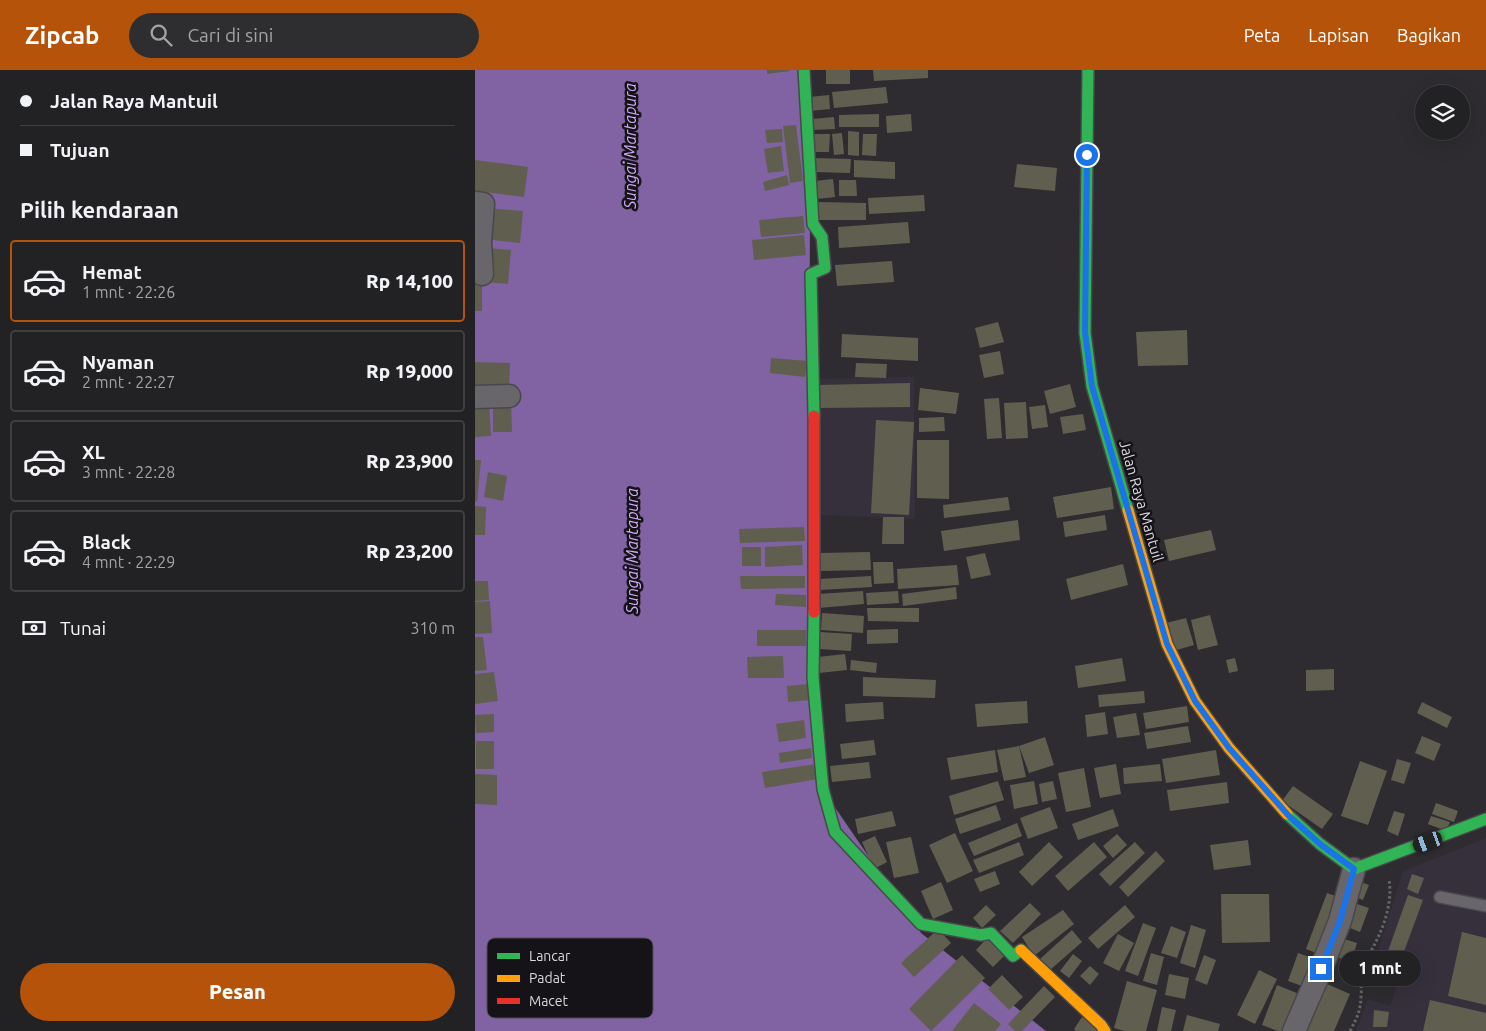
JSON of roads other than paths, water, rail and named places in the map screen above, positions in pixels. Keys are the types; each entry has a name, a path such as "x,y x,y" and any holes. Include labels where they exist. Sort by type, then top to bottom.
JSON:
{"street":[{"path":"804,70 813,224 822,237 825,268 811,274 814,371 815,533 813,677 823,789 835,832 921,924 981,935 991,933 1013,956 1021,950 1101,1025 1105,1031"},
{"name":"Jalan Raya Mantuil","path":"1088,70 1085,332 1092,386 1167,644 1195,701 1229,748 1289,816 1320,844 1354,869"},
{"path":"475,203 483,204 480,242 482,274"},
{"path":"475,397 509,396"},
{"path":"1294,1031 1340,921 1354,869 1486,819"}],"lane":[{"path":"1441,897 1486,906"}],"water":[{"name":"Sungai Martapura","path":"475,70 802,70 810,220 809,430 819,784 921,933 1046,1031 475,1031"}]}
